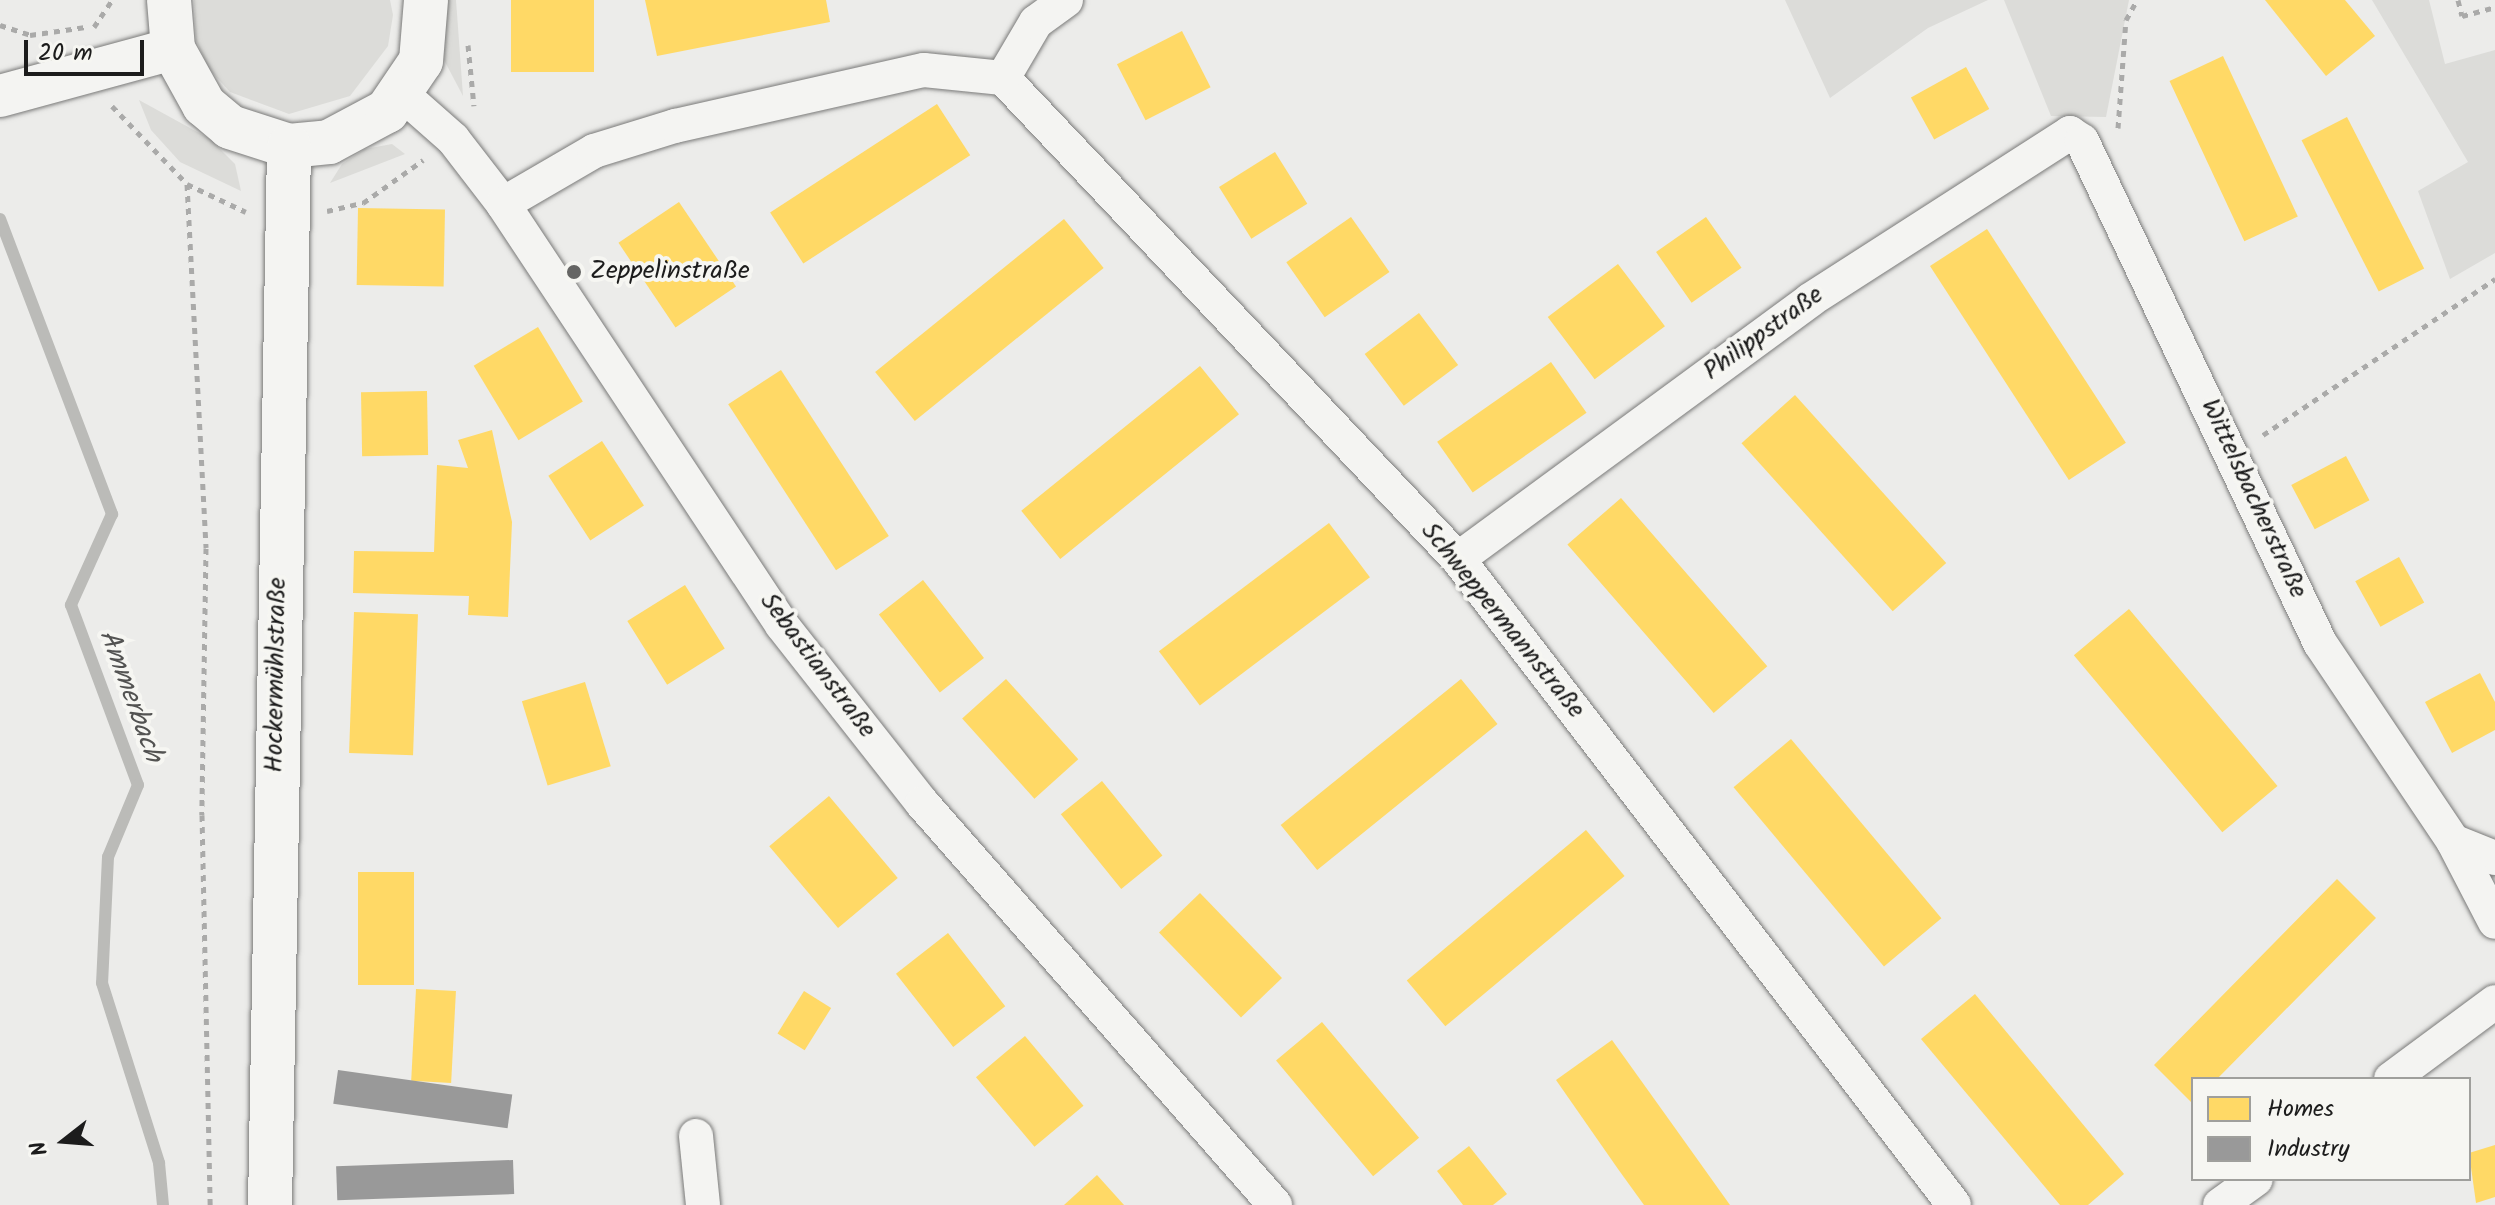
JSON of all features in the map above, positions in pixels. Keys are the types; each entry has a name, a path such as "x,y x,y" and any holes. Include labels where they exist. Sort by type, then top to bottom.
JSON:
{"main road":[{"path":"169,0 173,49 184,78 212,112 256,139 289,146 329,142 369,125 402,94 421,61 426,0"},
{"name":"Hockermühlstraße","path":"270,1205 289,146"}],"street":[{"path":"503,204 594,151 675,126 924,70 1003,78 1036,22 1066,0"},
{"path":"7,95 173,49"},
{"name":"Schweppermannstraße","path":"1003,78 1458,559 1954,1205"},
{"name":"Sebastianstraße","path":"402,94 453,139 503,204 782,625 922,803 1275,1205"},
{"name":"Philippstraße","path":"1458,559 1810,300 2070,133 2086,149"},
{"name":"Wittelsbacherstraße","path":"2086,149 2320,643 2453,841 2495,922"},
{"path":"2453,841 2495,858"},
{"path":"2394,1077 2495,1002"},
{"path":"696,1136 703,1205"},
{"path":"2220,1205 2253,1181"}],"path":[{"path":"2086,149 2112,141 2124,116 2126,20 2137,0"},
{"path":"2458,0 2462,16 2495,7"},
{"path":"0,25 30,35 94,26"},
{"path":"466,27 475,113"},
{"path":"187,184 206,548 202,815 210,1205"},
{"path":"2233,455 2495,279"}],"shaded area":[{"path":"194,0 390,0 393,15 388,46 350,96 289,114 230,92 209,69 196,40"},
{"path":"446,0 456,0 463,96 444,60"},
{"path":"1785,0 1988,0 1928,28 1830,98"},
{"path":"2004,0 2129,0 2106,117 2051,116"},
{"path":"2372,0 2429,0 2445,64 2495,50 2495,253 2450,279 2418,191 2468,162"},
{"path":"139,100 210,139 235,164 241,191 180,162 151,130"},
{"path":"392,144 405,154 330,183 342,164 365,149"}],"building: Homes":[{"path":"511,0 594,0 594,72 511,72"},
{"path":"645,0 826,0 830,22 657,56"},
{"path":"2265,0 2345,0 2375,36 2326,76"},
{"path":"1182,31 1211,87 1146,120 1117,64"},
{"path":"2223,56 2298,216 2244,241 2170,81"},
{"path":"1966,67 1989,109 1934,140 1911,98"},
{"path":"937,104 970,155 803,264 770,212"},
{"path":"2347,117 2424,268 2379,292 2302,140"},
{"path":"1275,152 1307,204 1251,239 1219,187"},
{"path":"679,202 736,287 676,327 618,243"},
{"path":"358,208 445,210 444,287 357,285"},
{"path":"1351,217 1389,272 1325,317 1286,262"},
{"path":"1706,217 1742,268 1692,303 1656,252"},
{"path":"1064,219 1104,268 915,421 875,372"},
{"path":"1987,229 2126,443 2069,480 1930,266"},
{"path":"1618,264 1665,326 1595,379 1548,317"},
{"path":"1419,313 1458,365 1404,406 1365,354"},
{"path":"538,327 583,402 519,440 474,366"},
{"path":"1551,362 1587,413 1473,493 1437,442"},
{"path":"1200,366 1239,414 1060,559 1021,511"},
{"path":"781,370 889,536 836,570 728,404"},
{"path":"427,391 428,455 362,456 361,392"},
{"path":"1795,395 1946,563 1893,611 1741,443"},
{"path":"492,430 512,522 508,617 468,615 469,596 353,593 354,551 434,552 437,465 468,468 458,440"},
{"path":"602,441 644,506 590,540 548,476"},
{"path":"2346,456 2369,500 2315,529 2291,485"},
{"path":"1621,498 1767,666 1714,713 1567,545"},
{"path":"1329,523 1370,577 1200,705 1159,651"},
{"path":"2399,557 2424,602 2380,627 2355,581"},
{"path":"923,580 984,658 940,692 879,614"},
{"path":"685,585 725,649 667,685 627,621"},
{"path":"2129,609 2277,786 2222,832 2074,655"},
{"path":"354,612 418,614 413,755 349,753"},
{"path":"2480,673 2495,702 2495,730 2452,753 2425,702"},
{"path":"1006,679 1078,759 1034,799 962,718"},
{"path":"1461,679 1498,724 1317,870 1281,825"},
{"path":"585,682 611,766 548,785 522,701"},
{"path":"1791,739 1941,918 1884,966 1734,787"},
{"path":"1102,781 1162,856 1121,889 1061,814"},
{"path":"829,796 898,878 838,928 769,846"},
{"path":"1586,830 1625,876 1445,1026 1407,980"},
{"path":"358,872 414,872 414,985 358,985"},
{"path":"2337,879 2376,918 2219,1077 2191,1077 2191,1102 2154,1065"},
{"path":"1200,893 1282,978 1241,1017 1159,933"},
{"path":"948,933 1005,1006 953,1047 896,974"},
{"path":"416,989 456,991 451,1083 411,1081"},
{"path":"804,991 831,1008 805,1050 778,1033"},
{"path":"1975,994 2124,1174 2088,1205 2060,1205 1921,1039"},
{"path":"1322,1022 1419,1138 1373,1176 1276,1061"},
{"path":"1025,1036 1083,1106 1034,1147 976,1077"},
{"path":"1612,1040 1730,1205 1644,1205 1618,1169 1556,1080"},
{"path":"2495,1145 2495,1197 2476,1203 2471,1167 2471,1152"},
{"path":"1469,1146 1507,1194 1493,1205 1463,1205 1437,1171"},
{"path":"1097,1175 1124,1205 1064,1205"}],"building: Industry":[{"path":"338,1070 512,1094 508,1128 333,1104"},
{"path":"513,1160 514,1194 337,1200 336,1166"}],"waterway":[{"name":"Ammerbach","path":"0,219 112,514 71,605 138,785 108,857 102,983 159,1163 163,1205"}],"place":[{"name":"Zeppelinstraße","path":"574,272"}]}
